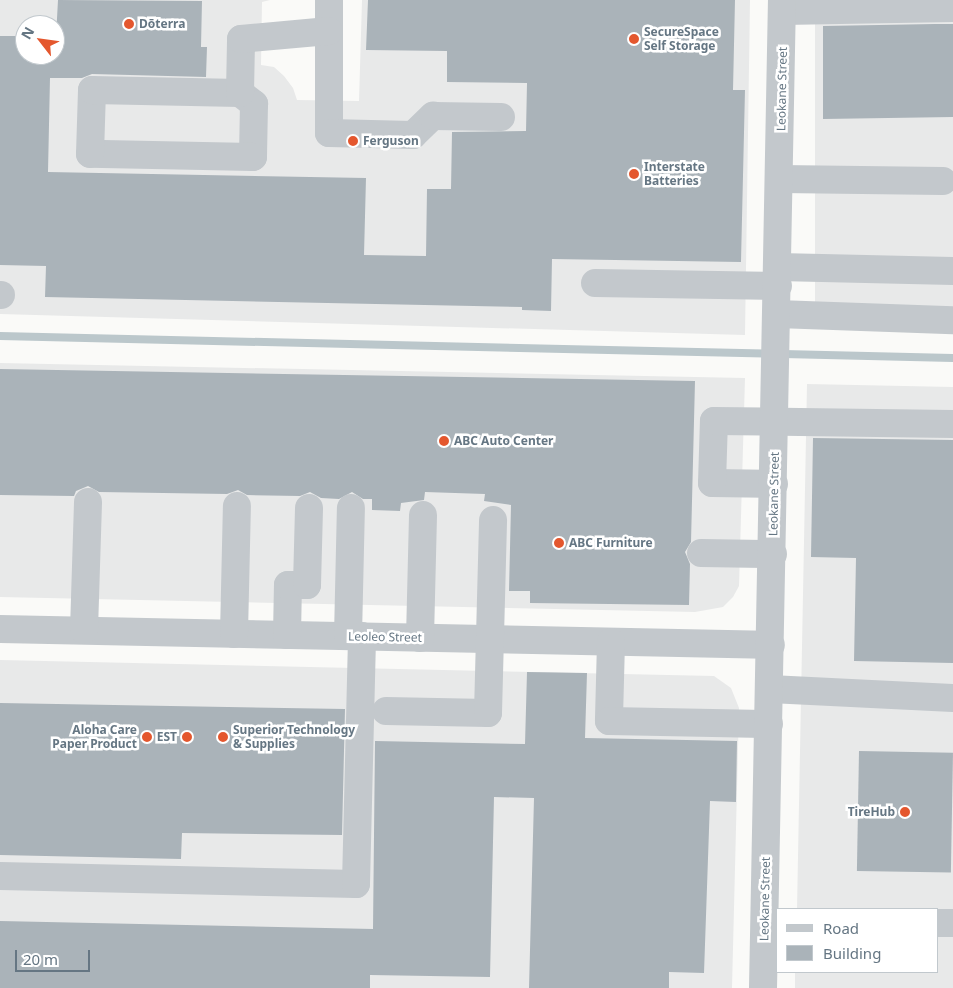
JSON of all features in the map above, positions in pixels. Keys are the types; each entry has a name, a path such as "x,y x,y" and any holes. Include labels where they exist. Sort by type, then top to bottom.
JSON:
{"street":[{"path":"329,0 329,133 413,135 433,116 501,117"},
{"path":"783,5 953,8"},
{"name":"Leokane Street","path":"763,988 771,920 770,645 783,5"},
{"path":"240,93 241,39 329,31"},
{"path":"92,90 240,93 254,104 253,158 90,154 92,90"},
{"path":"780,179 943,181"},
{"path":"595,283 953,271"},
{"path":"777,320 953,320"},
{"path":"774,484 712,483 714,421 953,424"},
{"path":"84,630 88,502"},
{"path":"234,634 237,506"},
{"path":"287,635 288,585 307,585 309,508"},
{"path":"0,876 356,884 355,636 351,508"},
{"path":"420,638 423,515"},
{"path":"386,711 488,713 493,520"},
{"path":"701,553 773,554"},
{"name":"Leoleo Street","path":"0,629 770,645"},
{"path":"611,642 609,721 769,724"},
{"path":"770,690 953,698"},
{"path":"938,923 953,923"}],"shaded area":[{"path":"0,0 270,0 262,2 261,65 274,67 284,76 293,88 297,100 359,101 362,0 750,0 745,335 0,314"},
{"path":"815,0 953,0 953,326 815,326"},
{"path":"0,363 745,378 739,586 733,597 723,607 695,612 0,597"},
{"path":"807,384 953,387 953,988 795,988 795,973 938,973 938,908 797,908"},
{"path":"0,660 714,676 731,688 739,708 732,988 0,988"}],"building":[{"path":"58,0 202,1 201,47 207,47 206,77 92,74 82,78 50,78 48,172 366,178 364,255 426,256 427,189 451,189 452,132 526,131 527,83 447,82 447,51 366,50 368,0 735,0 733,90 745,90 741,262 552,259 551,311 522,310 522,307 45,297 46,266 0,265 0,36 15,36 15,65 65,65 65,15 57,15"},
{"path":"953,24 953,117 823,119 823,26"},
{"path":"0,369 695,381 691,542 685,552 690,564 689,605 530,603 530,591 509,591 511,505 484,501 485,494 425,492 424,500 401,503 400,511 372,510 372,499 363,499 352,492 339,499 321,498 310,492 300,496 247,495 238,490 227,494 99,492 88,486 76,491 74,496 0,495"},
{"path":"813,438 953,440 953,663 854,661 856,558 811,557"},
{"path":"527,672 587,673 585,738 737,741 736,802 710,801 704,973 669,972 669,988 529,988 534,798 494,797 490,977 370,975 370,988 0,988 0,921 373,929 375,741 525,744"},
{"path":"0,703 345,709 342,835 182,833 181,859 0,855"},
{"name":"TireHub","path":"859,751 953,753 951,873 857,871"}],"waterway":[{"path":"0,336 953,358"}],"place":[{"name":"Dōterra","path":"129,24"},
{"name":"SecureSpace Self Storage","path":"634,39"},
{"name":"Ferguson","path":"353,141"},
{"name":"Interstate Batteries","path":"634,174"},
{"name":"ABC Auto Center","path":"444,441"},
{"name":"ABC Furniture","path":"559,543"},
{"name":"Aloha Care Paper Product","path":"147,737"},
{"name":"EST","path":"187,737"},
{"name":"Superior Technology & Supplies","path":"223,737"},
{"name":"TireHub","path":"905,812"}]}
